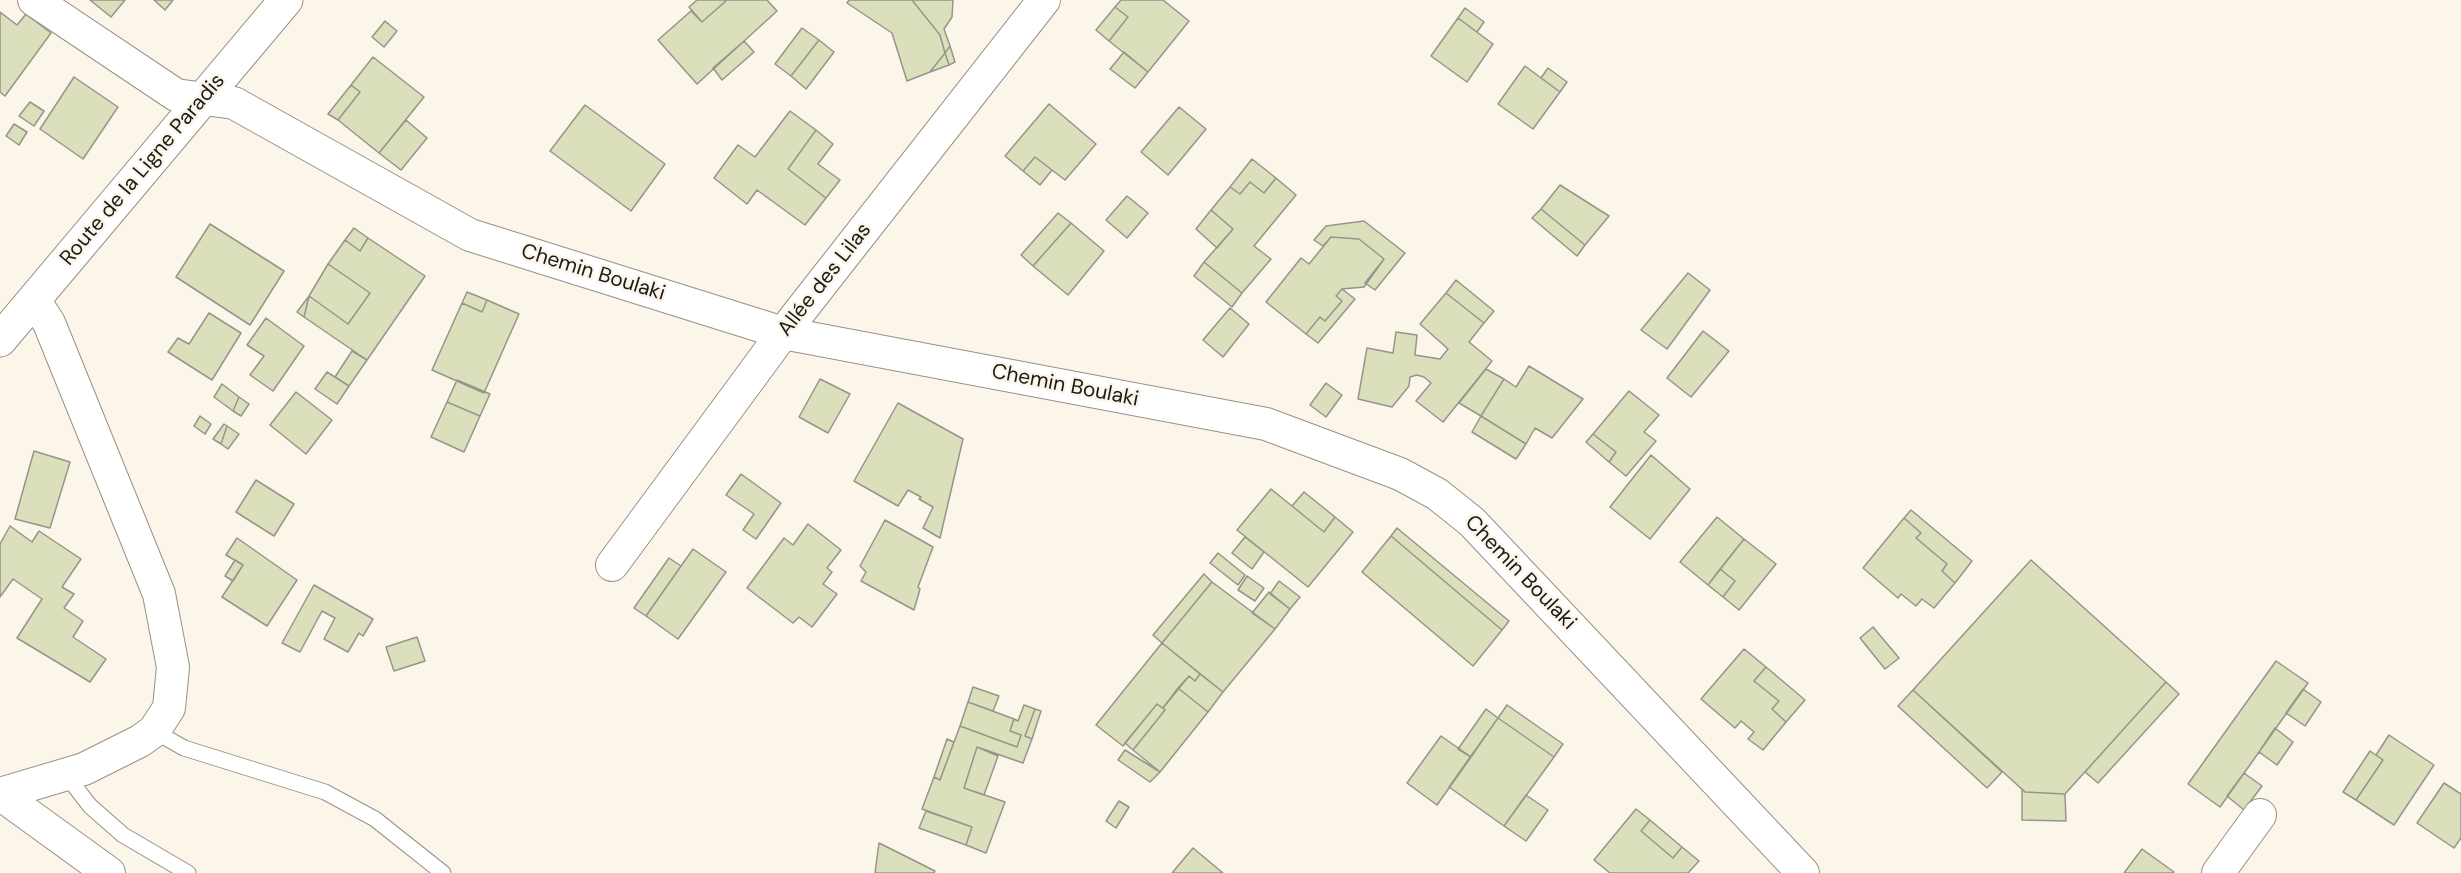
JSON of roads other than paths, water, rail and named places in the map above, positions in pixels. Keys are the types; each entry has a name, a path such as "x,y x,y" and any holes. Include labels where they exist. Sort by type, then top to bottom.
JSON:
{"main road":[{"name":"Route de la Ligne Paradis","path":"0,340 286,0"}],"street":[{"name":"Chemin Boulaki","path":"34,0 176,95 234,102 470,235 783,333 1266,424 1400,474 1437,494 1472,522 1803,873"},
{"name":"Allée des Lilas","path":"612,565 783,333 1044,0"},
{"path":"0,794 84,770 140,741 154,731 169,708 173,667 159,594 49,323 33,300"},
{"path":"0,794 109,873"},
{"path":"2218,873 2260,815"}],"lane":[{"path":"154,731 184,748 325,792 375,819 443,873"},
{"path":"66,775 90,806 123,835 188,873"}]}
